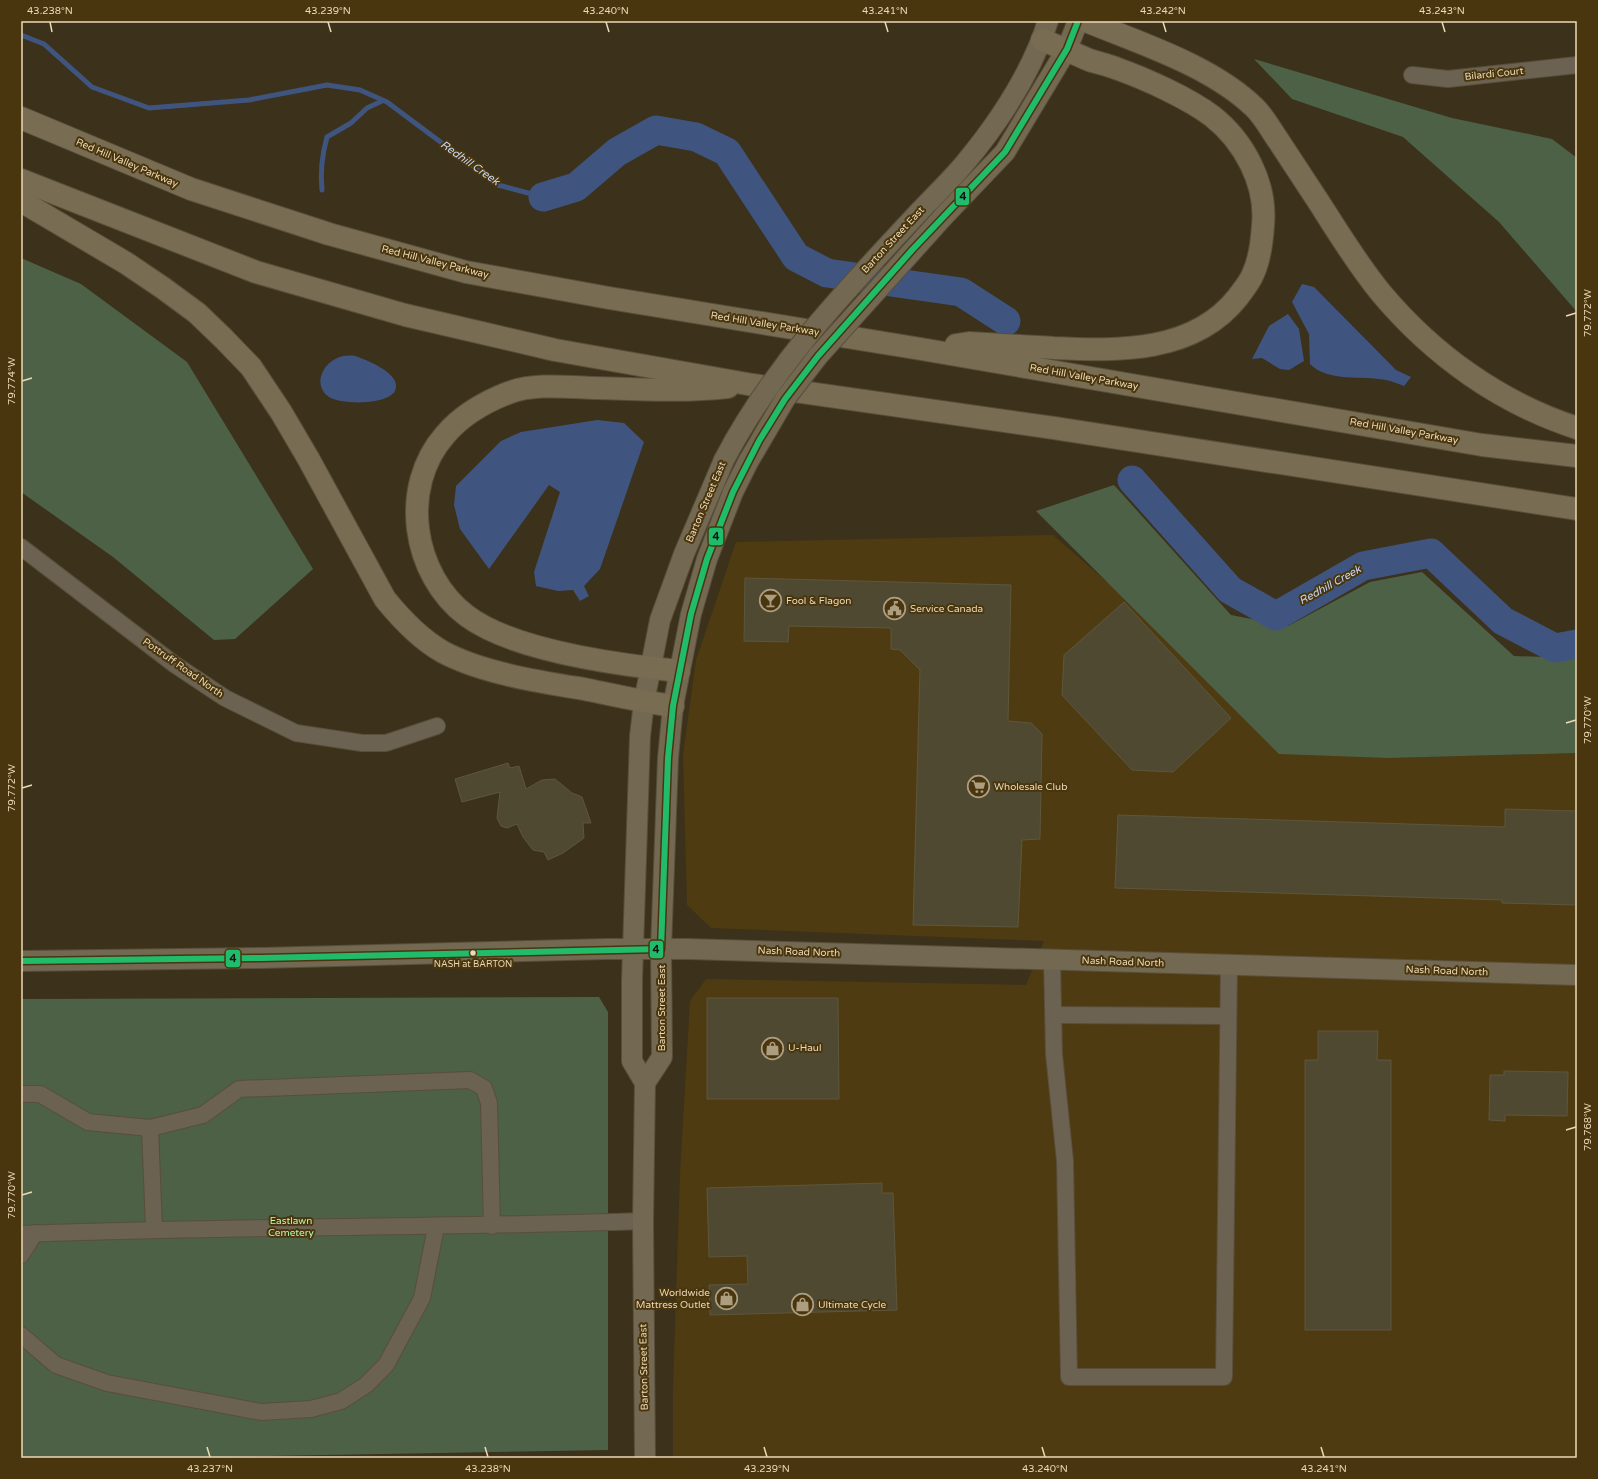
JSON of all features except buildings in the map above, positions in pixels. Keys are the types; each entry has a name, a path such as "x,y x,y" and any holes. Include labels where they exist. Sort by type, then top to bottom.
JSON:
{"highway":[{"path":"1086,21 1206,72 1234,89 1256,110 1354,256 1381,292 1411,327 1478,382 1524,406 1577,428"},
{"path":"921,349 970,343 1090,350 1131,349 1155,345 1180,338 1211,324 1234,302 1253,275 1258,260 1262,239 1264,216 1261,191 1250,162 1234,138 1212,116 1194,105 1118,69 1089,60 1067,50 1045,30"},
{"name":"Red Hill Valley Parkway","path":"21,118 191,189 329,234 466,272 609,298 921,349 1482,445 1577,456"},
{"path":"21,180 256,272 405,315 555,350 753,385 1046,427 1577,509"},
{"path":"21,201 126,263 163,288 197,313 252,367 308,458 385,600 421,638 444,652 473,664 517,677 644,702 673,706"},
{"path":"679,671 650,668 561,652 488,629 467,616 448,598 434,579 424,558 418,537 416,509 422,476 436,447 445,435 476,408 508,393 519,390 560,386 698,391 753,385"}],"main road":[{"name":"Barton Street East","path":"645,1083 662,1057 661,949 668,758 673,706 691,614 707,559 733,492 748,462 785,399 818,356 943,217 1005,152 1067,50 1078,21"},
{"name":"Barton Street East","path":"645,1458 643,1221 645,1083 632,1061 633,949 640,736 644,702 660,620 684,554 734,440 782,367 829,309 965,163 1006,106 1034,59 1045,30"},
{"name":"Nash Road North","path":"21,961 261,958 661,949 1577,975"}],"street":[{"name":"Bilardi Court","path":"1412,75 1448,79 1577,65"},
{"name":"Pottruff Road North","path":"21,547 174,664 225,698 296,733 362,743 386,742 437,726"},
{"path":"1052,960 1055,1015 1054,1054 1065,1161 1069,1377 1224,1377 1227,1016 1229,965"},
{"path":"1055,1015 1227,1016"},
{"path":"21,1094 40,1094 88,1122 150,1128 203,1115 239,1089 470,1080 484,1088 489,1103 492,1226"},
{"path":"150,1128 154,1229"},
{"path":"21,1255 28,1234 154,1229 492,1226 643,1221"},
{"path":"21,1335 56,1365 107,1383 261,1412 311,1409 341,1401 366,1385 386,1365 422,1298 436,1226"}],"shaded area":[{"path":"1053,535 1122,595 1389,758 1577,753 1577,1458 673,1458 673,1390 680,1174 690,1001 706,979 1026,985 1044,941 711,928 687,905 683,755 696,660 736,542"}],"green space":[{"path":"1254,59 1452,118 1552,139 1577,158 1577,312 1499,222 1403,137 1292,99"},
{"path":"21,258 81,284 187,362 313,569 235,639 214,640 113,557 21,492"},
{"path":"1114,485 1231,615 1288,626 1370,582 1422,572 1514,656 1577,658 1577,753 1389,758 1279,754 1036,511"},
{"name":"Eastlawn Cemetery","path":"599,997 608,1012 608,1450 161,1458 21,1458 21,999"}],"water":[{"path":"1302,284 1314,287 1396,370 1411,377 1404,386 1386,380 1327,374 1310,364 1309,334 1292,302"},
{"path":"1288,314 1299,329 1304,361 1289,370 1280,369 1262,358 1252,359 1269,326"},
{"path":"343,356 355,356 375,364 394,379 396,385 395,391 390,396 383,399 364,402 335,400 329,397 321,386 322,373 330,362"},
{"path":"597,420 624,423 644,442 600,569 584,586 589,596 580,601 573,590 558,591 536,586 534,572 560,492 549,485 489,569 460,529 454,505 456,486 501,441 521,432"}],"waterway":[{"name":"Redhill Creek","path":"21,35 44,44 92,87 149,108 249,100 327,85 360,90 387,102 498,185 543,197"},
{"path":"322,190 322,164 327,137 351,123 367,108 382,101"},
{"name":"Redhill Creek","path":"543,197 576,187 617,152 656,130 696,137 727,152 796,257 827,273 961,292 1006,321"},
{"name":"Redhill Creek","path":"1132,480 1230,590 1276,616 1363,566 1431,553 1503,621 1555,648 1577,644"}],"transit line":[{"name":"4","path":"21,961 261,958 661,949 668,758 673,706 691,614 707,559 733,492 759,441 785,399 818,356 913,249 1005,152 1067,49 1078,21"}],"place":[{"name":"Fool & Flagon","path":"770,601"},
{"name":"Service Canada","path":"895,609"},
{"name":"Wholesale Club","path":"978,787"},
{"name":"NASH at BARTON","path":"473,953"},
{"name":"U-Haul","path":"773,1048"},
{"name":"Worldwide Mattress Outlet","path":"726,1299"},
{"name":"Ultimate Cycle","path":"803,1305"}]}
